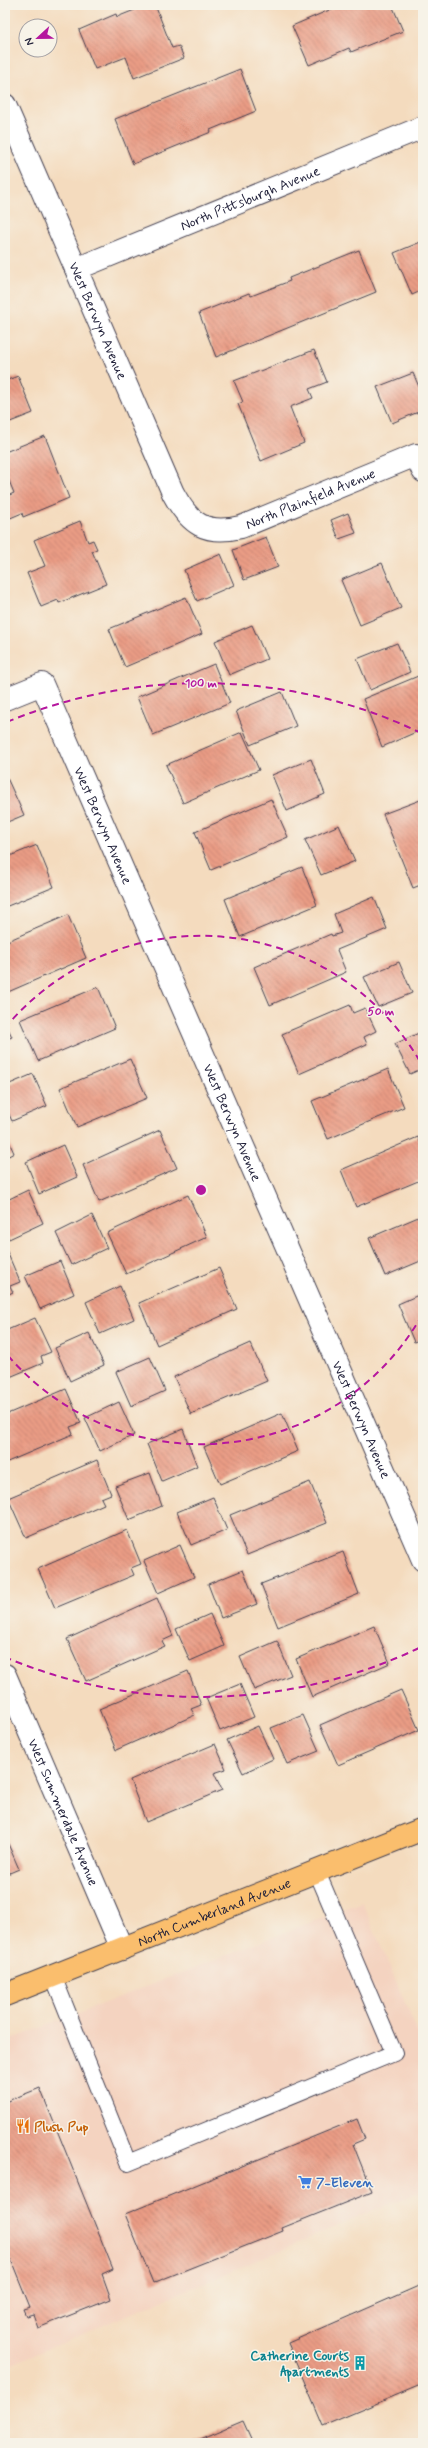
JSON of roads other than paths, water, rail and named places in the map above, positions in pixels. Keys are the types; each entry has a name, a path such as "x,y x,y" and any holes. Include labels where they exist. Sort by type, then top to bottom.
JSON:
{"main road":[{"name":"North Cumberland Avenue","path":"5,1995 423,1829"}],"street":[{"name":"West Berwyn Avenue","path":"5,106 173,493 191,520 202,527"},
{"name":"North Pittsburgh Avenue","path":"76,269 423,128"},
{"name":"North Plainfield Avenue","path":"202,527 227,530 241,527 420,463"},
{"name":"West Berwyn Avenue","path":"5,699 42,684 423,1560"},
{"name":"West Summerdale Avenue","path":"5,1675 122,1949"}],"lane":[{"path":"53,1976 128,2163 394,2053 317,1872"}],"place":[{"name":"Plush Pup","path":"23,2126"},
{"name":"7-Eleven","path":"305,2182"},
{"name":"Catherine Courts Apartments","path":"360,2363"}]}
